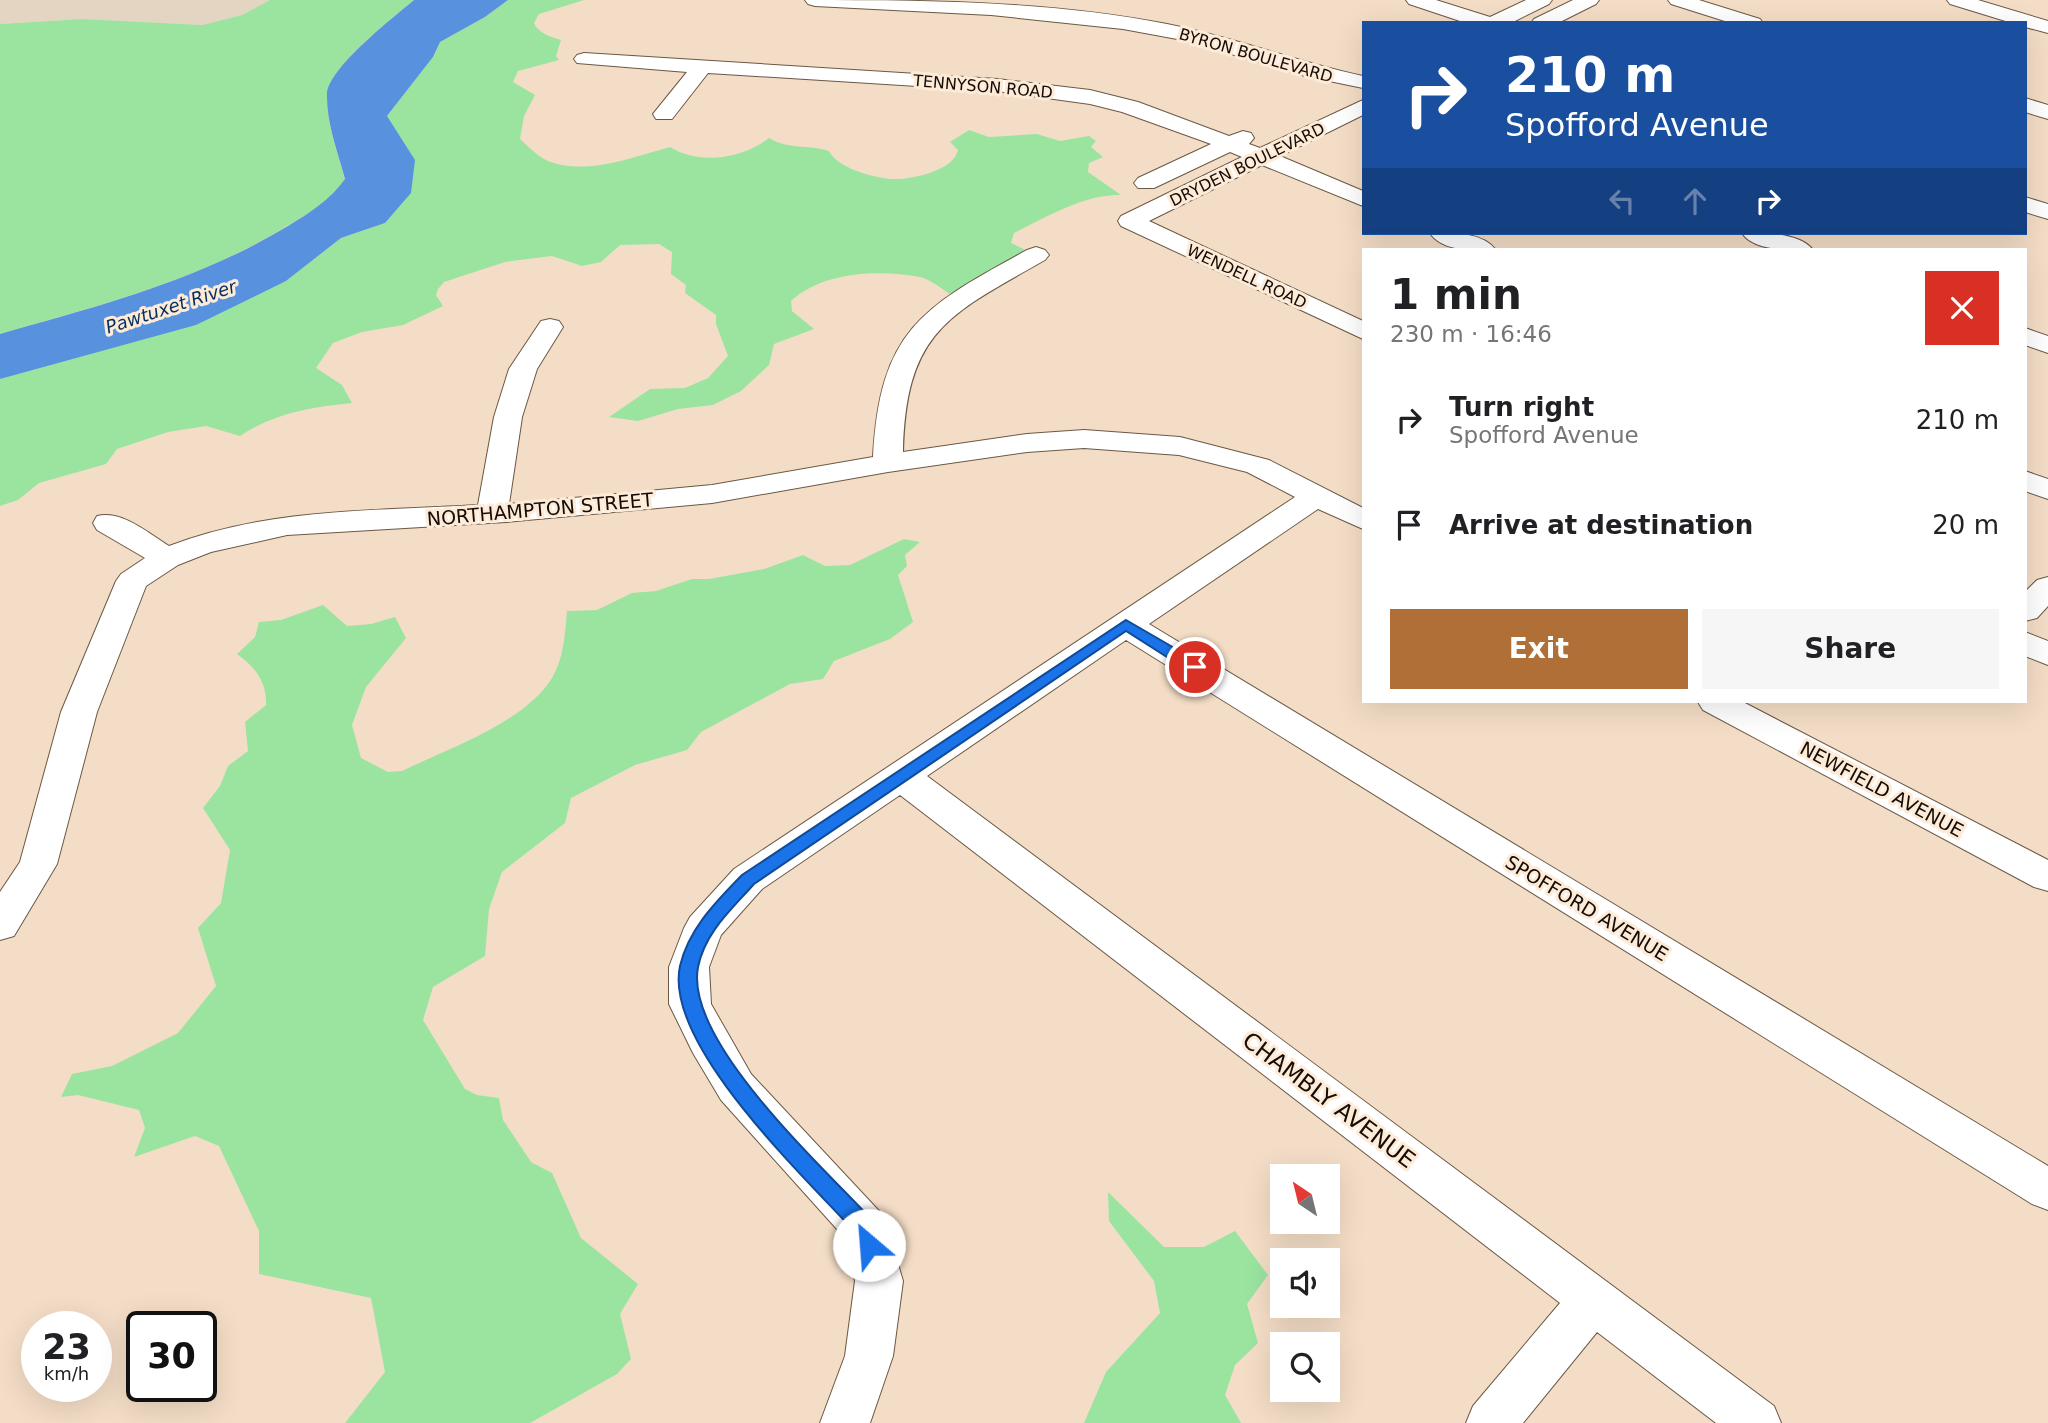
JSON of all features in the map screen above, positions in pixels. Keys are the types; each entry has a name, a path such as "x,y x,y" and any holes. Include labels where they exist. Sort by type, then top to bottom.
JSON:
{"street":[{"name":"BYRON BOULEVARD","path":"816,0 922,3 1106,16"},
{"name":"BYRON BOULEVARD","path":"979,0 1047,3 1231,44 1334,78 1362,82"},
{"path":"1416,0 1480,21"},
{"path":"1500,21 1542,0"},
{"path":"1545,21 1589,0"},
{"path":"1678,0 1746,21"},
{"path":"1957,0 2048,27"},
{"name":"TENNYSON ROAD","path":"584,59 997,85 1090,97 1130,107 1230,144 1362,199"},
{"path":"664,114 701,68"},
{"name":"DRYDEN BOULEVARD","path":"1326,99 1362,82"},
{"path":"2027,106 2048,113"},
{"name":"DRYDEN BOULEVARD","path":"1130,221 1362,107"},
{"name":"DRYDEN BOULEVARD","path":"1146,183 1266,127"},
{"path":"2027,205 2048,212"},
{"name":"WENDELL ROAD","path":"1130,221 1362,331"},
{"path":"1447,235 1478,248"},
{"path":"1759,235 1795,248"},
{"path":"888,463 894,393 902,362 920,331 944,309 1036,255"},
{"path":"492,514 508,417 523,369 550,327"},
{"path":"2027,337 2048,345"},
{"name":"NORTHAMPTON STREET","path":"0,925 38,864 79,712 132,581 167,558 200,545 240,534 287,526 492,514 712,494 888,463 1027,443 1084,439 1180,446 1258,467 1317,496"},
{"path":"2027,481 2048,490"},
{"path":"845,1423 869,1356 879,1282 864,1227 736,1087 708,1041 690,1004 689,967 704,928 748,879 1317,496 1362,519"},
{"path":"108,523 167,558"},
{"path":"2027,609 2048,587"},
{"name":"SPOFFORD AVENUE","path":"1126,625 2048,1190"},
{"path":"2027,644 2048,654"},
{"name":"NEWFIELD AVENUE","path":"1717,703 2048,877"},
{"name":"CHAMBLY AVENUE","path":"901,776 1756,1423"},
{"path":"1491,1423 1593,1300"}],"shaded area":[{"path":"0,0 270,0 242,15 202,25 82,19 0,24"}],"green space":[{"path":"270,0 414,0 349,58 330,84 327,95 328,116 345,180 325,200 303,216 219,262 111,302 0,334 0,24 82,19 202,25 242,15"},
{"path":"508,0 584,0 539,14 534,23 538,29 561,40 556,56 559,60 518,71 513,82 535,95 524,116 520,139 542,158 561,165 576,167 608,164 670,147 694,156 720,157 746,151 769,138 791,146 829,151 848,167 866,174 900,179 930,173 949,164 958,150 950,142 969,130 989,137 1037,134 1060,141 1089,136 1096,141 1091,147 1103,157 1089,163 1088,172 1121,195 1080,202 1014,233 1011,243 1036,255 957,299 920,277 886,273 851,275 818,284 791,301 792,311 814,329 774,344 769,365 741,391 713,405 678,409 638,421 609,417 650,389 685,388 708,378 728,356 716,324 716,315 685,293 686,285 671,274 672,252 659,244 620,245 601,262 582,266 552,256 505,262 444,282 436,295 443,306 403,325 362,332 333,343 316,368 342,385 352,403 294,412 266,422 240,436 206,426 168,432 117,449 106,464 39,483 18,500 0,506 0,379 286,281 341,238 385,223 387,116 433,57 440,42 485,17"},
{"path":"904,539 920,542 905,555 907,566 898,575 913,622 890,639 834,661 823,679 790,684 701,732 687,750 635,765 571,798 565,823 502,872 489,909 485,956 433,987 423,1020 465,1089 477,1095 499,1098 503,1120 531,1162 552,1173 581,1238 638,1284 620,1314 631,1359 617,1374 530,1423 345,1423 385,1372 371,1298 259,1274 259,1231 219,1146 195,1136 134,1157 145,1128 139,1110 78,1095 61,1097 72,1074 112,1066 178,1033 216,986 198,928 221,903 230,850 203,808 220,786 228,766 248,751 245,722 266,705 259,676 237,654 255,637 259,622 281,620 323,605 347,626 371,624 395,617 406,638 366,687 352,725 361,758 388,772 402,771 484,733 505,721 539,694 552,678 559,662 567,611 597,610 632,593 656,591 692,579 709,579 764,569 803,555 825,566 850,565"},
{"path":"1108,1192 1164,1247 1204,1247 1235,1231 1268,1275 1247,1304 1258,1343 1235,1365 1225,1395 1241,1423 1084,1423 1106,1372 1160,1313 1154,1281 1109,1221"}],"water":[{"name":"Pawtuxet River","path":"414,0 508,0 485,17 440,42 433,57 387,116 415,160 411,193 385,223 341,238 286,281 196,325 0,379 0,334 112,302 184,277 254,245 326,200 345,179 328,115 327,94 330,83 363,44"}],"route":[{"path":"869,1245 864,1227 736,1087 708,1041 690,1004 689,967 704,928 748,879 1126,625 1195,667"}]}
